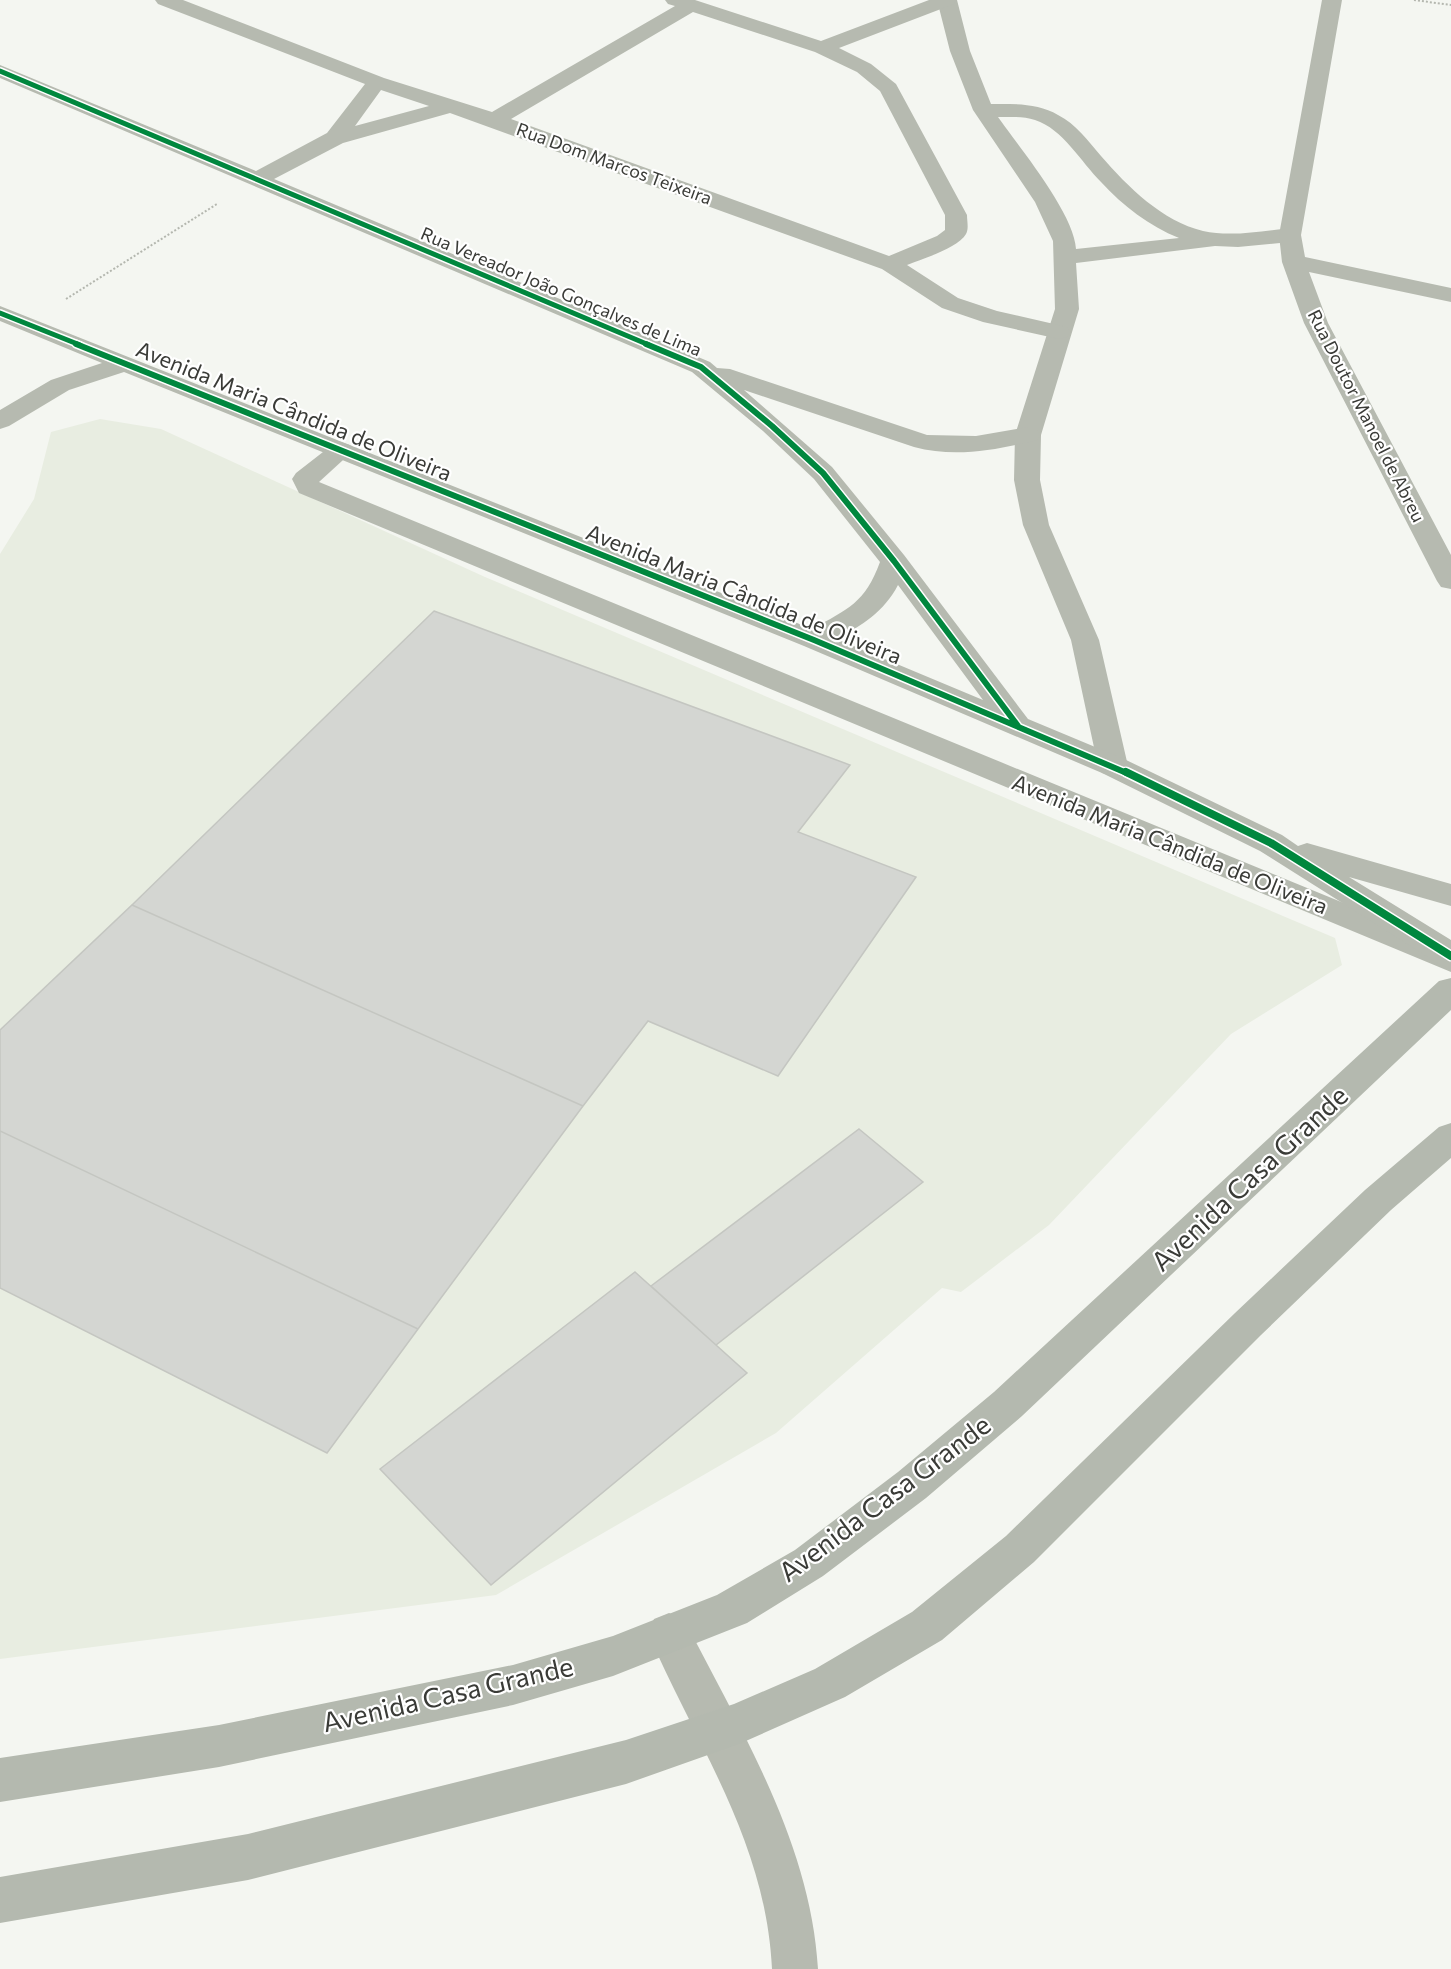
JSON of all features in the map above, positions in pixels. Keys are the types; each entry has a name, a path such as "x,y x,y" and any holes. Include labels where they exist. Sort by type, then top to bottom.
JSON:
{"main road":[{"name":"Avenida Casa Grande","path":"0,1780 219,1746 513,1685 613,1656 732,1609 809,1563 912,1485 1008,1404 1451,990"},
{"path":"0,1900 248,1857 626,1762 718,1731 830,1683 927,1626 1020,1549 1248,1324 1378,1200 1451,1137"}],"street":[{"name":"Rua Dom Marcos Teixeira","path":"165,0 378,82 494,120 890,264 950,303 991,317 1059,332"},
{"path":"822,48 917,5 947,0 960,51 983,110 1046,202 1064,241 1066,309 1028,435 1027,480 1036,525 1085,640 1113,766"},
{"name":"Rua Doutor Manoel de Abreu","path":"1332,0 1290,235 1294,262 1316,323 1451,580"},
{"path":"494,120 682,3 822,48 864,68 889,88 956,215 956,232 945,241 890,264"},
{"name":"Rua Vereador João Gonçalves de Lima","path":"0,71 702,367 823,472 894,561 1018,726"},
{"path":"335,138 378,82"},
{"path":"255,180 335,138 451,106"},
{"path":"983,110 1032,113 1053,120 1067,131 1110,180 1139,206 1162,222 1186,232 1219,240"},
{"path":"1065,257 1219,240 1290,235"},
{"path":"1294,262 1451,295"},
{"name":"Avenida Maria Cândida de Oliveira","path":"0,313 814,640 1113,766 1271,843 1451,958"},
{"path":"0,421 60,385 125,363"},
{"path":"702,367 923,442 946,446 975,446 1028,435"},
{"name":"Avenida Maria Cândida de Oliveira","path":"341,450 305,479 308,487 1451,958"},
{"path":"814,640 868,608 879,598 887,584 894,561"},
{"name":"Avenida Maria Cândida de Oliveira","path":"1271,843 1451,895"},
{"path":"669,1633 718,1731 764,1833 790,1916 795,1969"}],"path":[{"path":"1414,0 1451,5"},
{"path":"27,323 255,180"}],"shaded area":[{"path":"100,419 161,429 485,577 1335,938 1342,965 1231,1034 1049,1225 961,1292 942,1288 776,1433 496,1595 0,1659 0,554 34,499 51,432"}],"building":[{"path":"434,611 850,765 798,832 916,877 778,1076 648,1021 583,1106 132,905"},
{"path":"132,905 583,1106 418,1329 0,1131 0,1030"},
{"path":"859,1129 923,1182 716,1345 651,1286"},
{"path":"0,1131 418,1329 327,1453 0,1288"},
{"path":"635,1272 747,1373 491,1585 380,1469"}],"cycle path":[{"path":"0,71 701,367 772,426 823,473 894,561 1018,726"},
{"path":"0,313 814,640 1113,766 1271,843 1451,956"}]}
